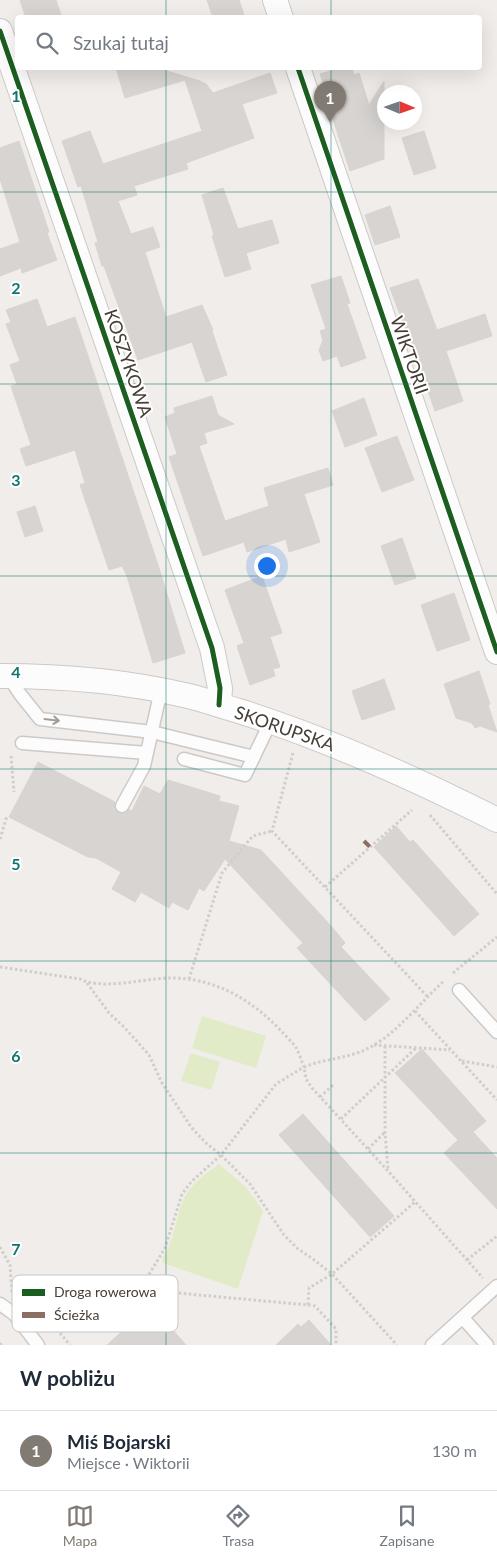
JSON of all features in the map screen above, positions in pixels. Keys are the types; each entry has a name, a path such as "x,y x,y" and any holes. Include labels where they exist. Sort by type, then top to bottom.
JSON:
{"street":[{"path":"275,0 280,15"},
{"name":"KOSZYKOWA","path":"0,31 212,648 220,688 220,706"},
{"name":"WIKTORII","path":"299,70 497,652"},
{"name":"SKORUPSKA","path":"4,676 63,677 113,682 162,690 205,700 272,721 328,742 434,788 497,820"}],"lane":[{"path":"4,676 40,718 152,732 250,755"},
{"path":"122,806 144,766 162,690"},
{"path":"184,758 245,775 250,755 272,721"},
{"path":"22,743 147,752"},
{"path":"459,990 497,1032"},
{"path":"432,1345 495,1288"},
{"path":"0,1304 12,1313"},
{"path":"463,1318 487,1345"},
{"path":"28,1332 38,1345"}],"path":[{"path":"14,792 11,757 14,746 22,743"},
{"path":"272,831 294,748"},
{"path":"325,887 412,810"},
{"path":"0,839 7,816"},
{"path":"430,816 497,894"},
{"path":"272,831 427,996"},
{"path":"189,979 222,874 253,836 272,831"},
{"path":"149,1275 165,1248 182,1194 191,1182 221,1154 276,1084 304,1067 357,1053 383,1039 415,1011 427,996 497,937"},
{"path":"0,967 80,979 87,982 128,984 156,979 189,979 222,988 254,1005 295,1046 304,1067 306,1079 320,1097 467,1260 495,1288"},
{"path":"87,982 109,1013 149,1055 162,1083 191,1127 250,1184 284,1235 298,1249 332,1274 397,1345"},
{"path":"415,1011 497,1100"},
{"path":"373,1045 451,1050"},
{"path":"385,1046 385,1132 388,1171"},
{"path":"341,1119 416,1048"},
{"path":"461,1061 497,1067"},
{"path":"320,1097 333,1085"},
{"path":"368,1149 385,1132"},
{"path":"308,1305 309,1288 332,1274 415,1202"},
{"path":"467,1260 497,1236"},
{"path":"0,1247 10,1265 12,1289"},
{"path":"178,1293 315,1306 336,1329 336,1345"},
{"path":"60,1332 70,1345"},
{"path":"389,1345 393,1341"}],"green space":[{"path":"202,1016 266,1036 256,1068 192,1048"},
{"path":"191,1053 220,1062 211,1090 181,1081"},
{"path":"219,1164 246,1187 263,1211 238,1289 163,1263 162,1259 167,1251 187,1193 198,1181"}],"building":[{"path":"20,0 56,0 61,15 25,15"},
{"path":"207,0 239,0 244,15 212,15"},
{"path":"117,70 164,70 200,81 206,84 213,93 270,73 277,93 242,104 254,138 186,163 188,169 134,186 137,195 118,201 131,234 153,227 160,247 145,252 166,317 202,305 213,330 227,375 206,382 192,342 138,360 104,266 102,266 95,243 98,242 81,186 78,187 62,141 90,131 103,164 202,131 185,80 125,98"},
{"path":"334,70 353,70 354,75 359,73 369,105 377,92 377,130 384,130 384,159 350,171 322,86 324,86 320,74"},
{"path":"424,131 436,168 414,175 402,138"},
{"path":"19,141 57,260 22,273 21,268 0,276 0,249 20,242 0,179 0,148"},
{"path":"223,188 238,229 272,220 279,243 246,253 251,269 225,277 202,195"},
{"path":"390,206 400,237 375,245 365,215"},
{"path":"341,276 350,303 347,304 366,358 341,367 337,356 323,361 319,350 323,340 320,331 326,329 311,285"},
{"path":"418,279 437,330 485,314 492,336 446,351 463,401 435,411 409,335 390,288"},
{"path":"37,299 47,327 75,317 158,565 185,653 153,663 127,576 122,566 109,570 80,485 85,483 75,450 26,466 20,449 31,445 11,386 17,384 10,365 20,361 6,324 11,322 6,310"},
{"path":"212,396 218,415 234,424 204,433 207,443 199,446 225,521 269,506 264,488 328,468 333,485 304,494 320,542 289,552 286,539 247,552 244,542 203,556 169,457 177,454 165,417 175,413 174,408"},
{"path":"364,398 377,435 345,447 332,411"},
{"path":"397,436 414,480 382,492 365,448"},
{"path":"35,506 43,531 25,537 17,512"},
{"path":"402,538 416,578 395,585 381,546"},
{"path":"262,576 282,633 270,637 280,667 273,669 275,676 250,685 237,646 244,643 225,590"},
{"path":"454,593 470,640 437,651 421,605"},
{"path":"479,671 497,732 480,726 475,728 472,723 456,718 444,684"},
{"path":"384,679 395,709 362,720 352,691"},
{"path":"38,762 115,802 115,810 122,814 126,813 129,809 132,811 144,786 160,794 168,780 220,796 219,801 239,806 229,841 261,850 332,927 345,943 341,947 390,999 365,1021 297,948 303,943 225,859 204,891 199,888 188,910 172,902 169,908 141,892 135,902 112,889 121,872 96,858 88,857 9,817"},
{"path":"396,826 410,842 413,840 479,914 454,936 374,847"},
{"path":"422,1049 486,1121 473,1132 497,1158 497,1209 444,1153 458,1140 395,1073"},
{"path":"303,1114 394,1216 370,1237 279,1135"},
{"path":"309,1320 331,1345 276,1345 298,1324 301,1327"},
{"path":"121,1332 175,1332 186,1345 107,1345"}],"marked path":[{"path":"364,841 370,847"}],"cycle path":[{"path":"0,31 212,648 220,688 219,705"},
{"path":"299,70 497,652"}],"place":[{"name":"Miś Bojarski","path":"330,122"}]}
